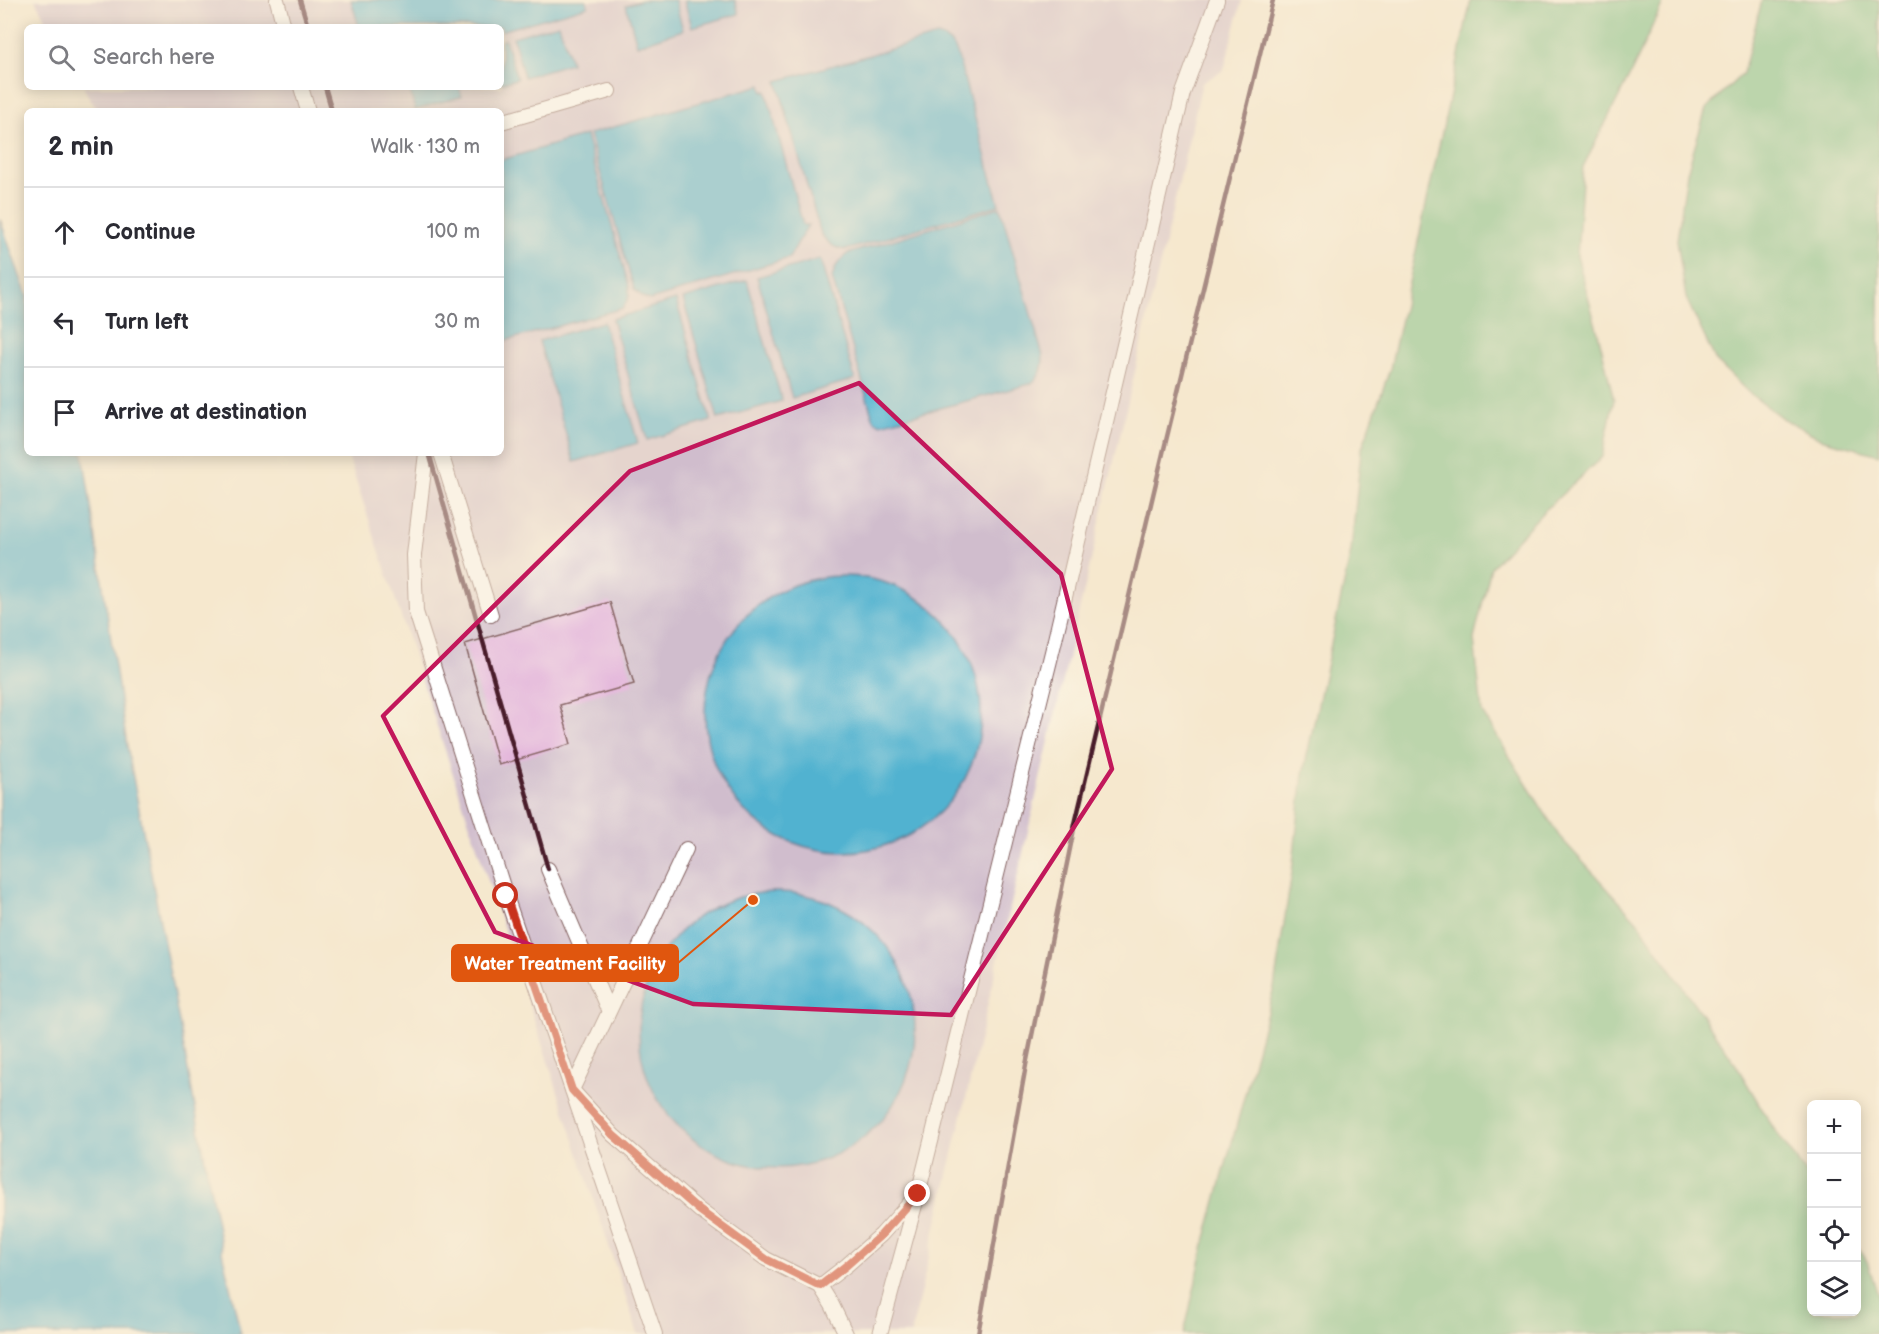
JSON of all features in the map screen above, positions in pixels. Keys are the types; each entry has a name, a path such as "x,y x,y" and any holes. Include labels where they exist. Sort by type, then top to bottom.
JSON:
{"lane":[{"path":"277,0 283,24"},
{"path":"880,1334 918,1194 1054,644 1183,93 1217,0"},
{"path":"302,90 307,108"},
{"path":"504,121 609,91"},
{"path":"426,456 414,555 416,612 506,896 655,1334"},
{"path":"442,456 491,615"},
{"path":"572,1090 686,849"},
{"path":"548,869 609,1012"},
{"path":"572,1090 613,1135 699,1210 766,1259 820,1286 846,1334"},
{"path":"820,1286 881,1235 918,1194"}],"highlighted area":[{"path":"859,383 1061,574 1112,769 951,1015 693,1004 495,932 383,716 630,471"}],"shaded area":[{"path":"35,0 1242,0 1224,70 1202,83 911,1334 638,1334 348,456 504,456 504,108 95,108 85,90 504,90 504,24 48,24"}],"green space":[{"path":"1471,0 1664,0 1633,69 1583,167 1577,256 1614,400 1602,457 1544,511 1491,567 1474,639 1482,712 1559,836 1638,922 1733,1060 1774,1129 1807,1174 1807,1316 1861,1316 1861,1251 1867,1261 1879,1298 1879,1334 1184,1334 1204,1245 1274,987 1292,872 1303,774 1351,551 1361,451 1390,369"},
{"path":"1762,0 1879,0 1879,455 1824,440 1782,418 1749,393 1716,361 1686,298 1677,240 1687,173 1706,109 1743,73"}],"water":[{"path":"351,0 586,0 588,6 504,30 504,24 358,24"},
{"path":"642,0 675,0 683,30 637,45 626,5"},
{"path":"684,0 735,0 739,14 692,27"},
{"path":"559,24 571,63 524,77 513,37"},
{"path":"937,36 944,38 954,46 957,53 999,205 846,250 835,247 821,234 777,81"},
{"path":"504,40 517,79 504,82"},
{"path":"761,85 763,92 766,91 803,225 808,225 789,258 650,300 643,297 634,289 589,134"},
{"path":"410,90 460,90 462,96 422,108 414,108"},
{"path":"586,135 629,286 629,297 623,308 504,341 504,159"},
{"path":"1000,207 1043,356 1039,375 1030,384 881,424 875,421 832,278 837,264 847,254"},
{"path":"0,219 24,287 24,456 83,456 127,745 223,1256 241,1334 0,1334"},
{"path":"820,259 855,379 792,398 757,277"},
{"path":"747,280 782,401 718,419 683,299"},
{"path":"676,300 711,421 647,440 612,319"},
{"path":"603,322 638,443 574,462 539,341"},
{"path":"843,576 883,582 908,592 930,607 950,627 965,649 975,674 981,714 975,754 965,779 950,801 930,821 908,836 883,846 843,852 803,846 778,836 756,821 736,801 721,779 711,754 705,714 711,674 721,649 736,627 756,607 778,592 803,582"},
{"path":"777,892 817,898 842,908 864,923 884,943 899,965 909,990 915,1030 909,1070 899,1095 884,1117 864,1137 842,1152 817,1162 777,1168 737,1162 712,1152 690,1137 670,1117 655,1095 645,1070 639,1030 645,990 655,965 670,943 690,923 712,908 737,898"}],"building":[{"path":"610,602 634,684 560,705 571,744 499,765 465,644"}],"railway":[{"path":"300,0 307,24"},
{"path":"978,1334 1026,1065 1075,824 1273,0"},
{"path":"326,90 331,108"},
{"path":"430,456 548,869"}],"place":[{"name":"Water Treatment Facility","path":"753,900"}],"route":[{"path":"506,896 572,1090 613,1135 699,1210 766,1259 820,1286 881,1235 918,1194"}]}
